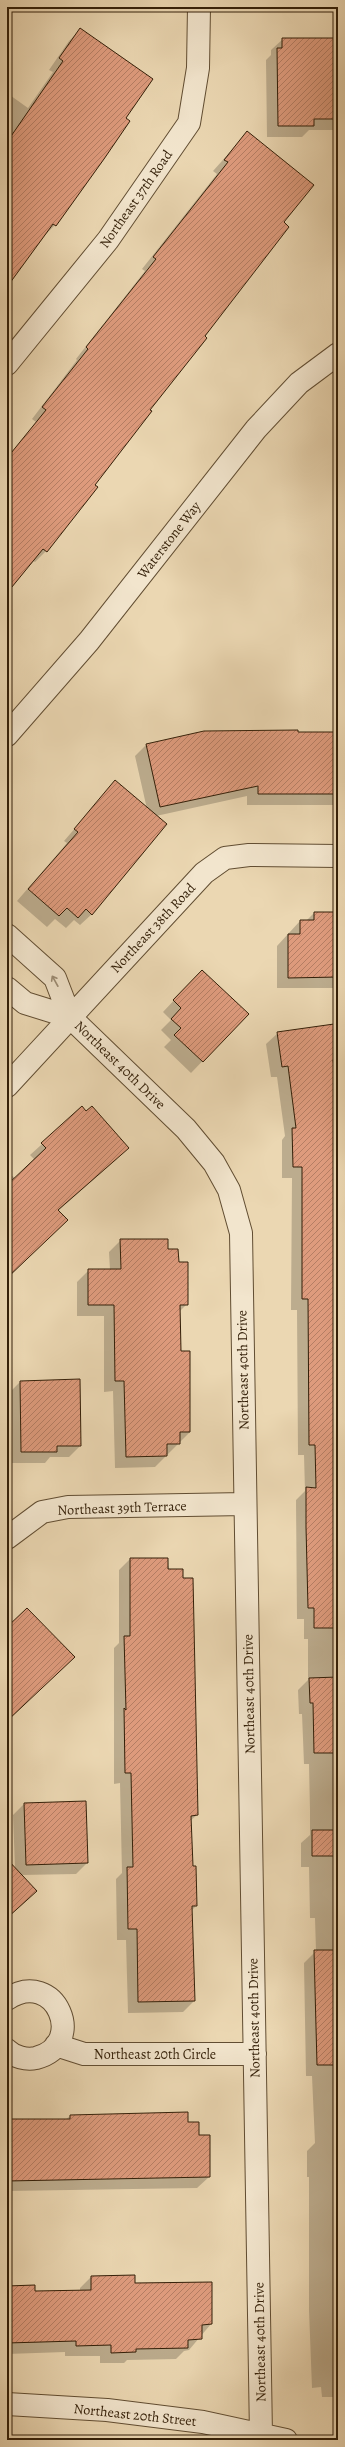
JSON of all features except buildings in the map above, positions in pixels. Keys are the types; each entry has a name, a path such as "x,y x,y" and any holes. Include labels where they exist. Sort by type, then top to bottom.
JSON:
{"street":[{"name":"Northeast 37th Road","path":"7,364 108,240 189,123 198,68 199,7"},
{"name":"Waterstone Way","path":"7,735 89,642 256,429 299,383 338,354"},
{"name":"Northeast 38th Road","path":"7,1086 204,873 225,858 249,855 338,856"},
{"path":"7,935 55,978 70,1017"},
{"path":"7,988 25,1003 70,1017"},
{"name":"Northeast 40th Drive","path":"70,1017 186,1129 214,1163 229,1190 241,1233 261,2435"},
{"name":"Northeast 39th Terrace","path":"7,1538 42,1512 68,1507 246,1504"},
{"path":"7,1999 26,1991 38,1992 54,2002 61,2012 63,2024 62,2035 56,2045 44,2056 21,2058 7,2050"},
{"name":"Northeast 20th Circle","path":"56,2045 84,2054 255,2054"},
{"name":"Northeast 20th Street","path":"7,2404 107,2410 203,2422 286,2440"}]}
